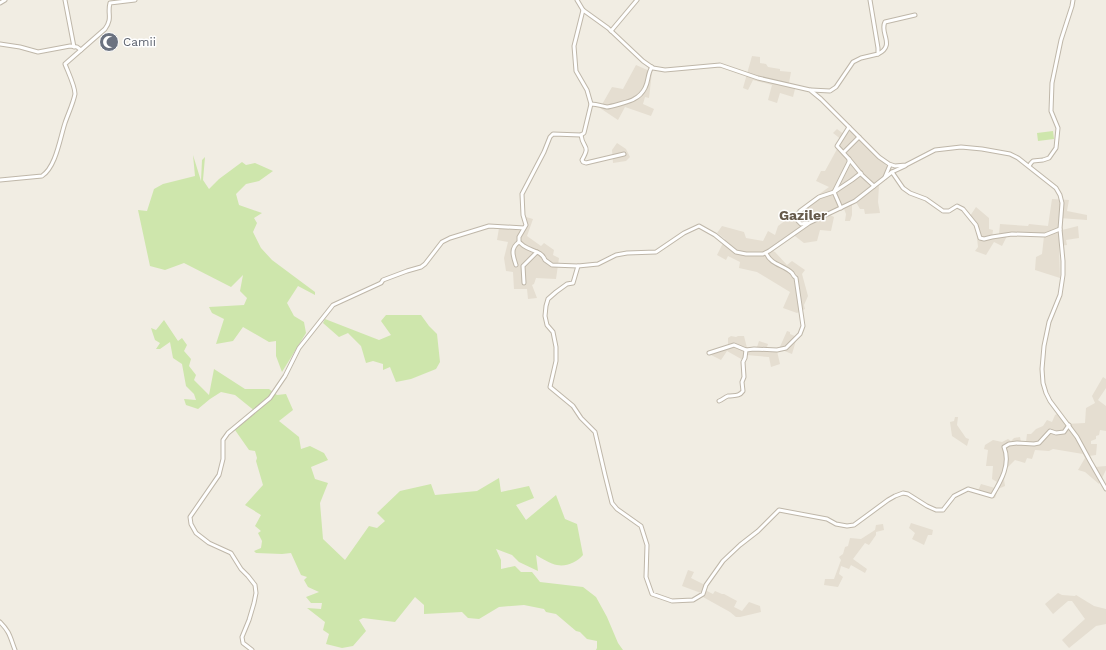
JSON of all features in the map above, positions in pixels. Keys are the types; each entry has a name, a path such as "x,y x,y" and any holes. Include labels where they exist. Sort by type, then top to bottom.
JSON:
{"street":[{"path":"0,3 5,0"},
{"path":"65,0 74,47"},
{"path":"0,180 42,176 46,173 52,163 71,109 75,92 66,64 107,26 110,18 110,3 135,0"},
{"path":"577,0 583,10 611,31 643,61 652,67 665,70 720,65 758,78 810,90 830,91 836,87 853,62 861,58 878,54 884,50 887,45 884,26 887,21 915,14"},
{"path":"611,31 637,0"},
{"path":"1029,166 1033,162 1049,158 1056,148 1058,128 1051,111 1052,83 1061,40 1073,0"},
{"path":"872,1 878,54"},
{"path":"581,135 584,133 592,104 587,90 576,72 574,46 583,10"},
{"path":"0,44 40,52 68,47 74,47 81,50"},
{"path":"592,104 612,107 636,98 645,89 648,82 649,72 652,67"},
{"path":"810,90 821,99 879,157 895,166 906,165"},
{"path":"849,127 837,146 844,152 860,173 874,186"},
{"path":"516,265 512,254 514,247 517,242 519,242 519,237 526,225 523,214 522,194 544,152 550,137 553,134 581,135"},
{"path":"581,135 587,151 582,160 583,162 586,163 624,154"},
{"path":"844,152 859,137"},
{"path":"519,242 543,256 545,260 552,265 578,266 598,264 616,255 627,253 656,252 684,233 699,226 715,235 736,252 746,254 763,254 809,223 855,201 892,172 936,150 961,147 1010,154 1029,166 1056,188 1060,195 1062,203 1060,229 1063,275 1060,295 1049,322 1044,346 1042,369 1043,383 1050,401 1077,437 1106,488"},
{"path":"841,208 834,192 849,159"},
{"path":"885,177 890,164"},
{"path":"892,172 903,188 910,193 926,199 943,211 949,211 957,206 963,209 976,225 980,238 984,240 992,237 1012,234 1045,235 1060,229"},
{"path":"809,223 801,224 798,221 798,214 800,211 819,196 834,192 860,173"},
{"path":"252,650 243,643 242,637 254,603 256,592 255,585 241,569 231,553 209,543 196,533 191,524 190,517 219,475 223,459 223,440 228,433 270,398 285,376 299,348 333,305 381,283 383,280 421,267 442,242 450,238 488,226 524,228"},
{"path":"524,283 523,266 537,252"},
{"path":"709,353 734,345 746,350 773,350 786,348 800,334 803,326 796,278 791,272 773,262 766,253"},
{"path":"578,266 573,283 567,284 556,292 548,299 546,306 545,316 547,325 553,332 556,347 556,361 550,387 573,406 581,418 595,432 612,503 617,509 641,526 647,545 646,577 652,594 672,601 693,600 703,594 706,585 723,561 758,531 779,510 827,519 836,524 854,526 888,500 902,493 908,494 936,510 943,510 954,496 968,489 992,496 1004,475 1007,456 1004,447 1017,442 1034,444 1039,443 1050,431 1056,433 1064,432 1069,425"},
{"path":"719,401 728,396 733,397 741,394 743,391 743,362 746,350"},
{"path":"0,622 9,633 15,650"}],"shaded area":[{"path":"752,56 760,57 760,63 766,64 768,67 780,69 780,71 791,72 789,83 796,85 793,97 780,93 777,103 768,100 772,85 753,80 748,90 743,88"},
{"path":"636,65 652,72 649,98 645,97 643,104 654,109 651,116 625,107 618,120 600,108 612,87 623,89"},
{"path":"837,129 845,135 850,131 891,170 890,176 879,185 878,202 880,213 865,214 864,209 860,209 856,202 852,205 852,215 850,221 845,221 846,214 844,209 830,215 834,217 831,231 820,230 817,241 804,243 791,233 770,249 775,252 787,265 792,261 805,270 802,274 808,296 804,305 805,309 797,313 783,308 790,292 757,272 739,268 740,262 728,256 726,260 717,255 725,239 717,233 722,226 744,232 746,238 763,241 768,231 775,235 778,226 786,220 792,221 793,214 796,215 800,208 829,187 816,181 821,171 825,171 842,140 833,133"},
{"path":"617,143 626,149 630,157 626,161 613,163 612,150"},
{"path":"1052,199 1069,200 1067,211 1087,215 1087,220 1059,218 1058,231 1078,226 1079,238 1066,240 1067,245 1059,246 1060,278 1035,270 1036,257 1042,254 1044,236 1008,234 1002,246 994,242 986,255 975,251 978,247 976,229 970,216 976,207 989,218 989,229 993,230 992,238 998,237 1000,224 1028,226 1029,224 1048,226"},
{"path":"526,217 533,219 527,236 541,246 544,243 554,250 553,255 559,258 556,279 536,278 534,284 532,285 537,298 528,299 527,289 514,289 513,272 506,271 504,258 508,242 497,240 499,228 524,231 527,224"},
{"path":"787,331 797,337 792,354 782,350 777,351 780,364 771,367 769,357 746,355 743,360 727,351 721,360 711,355 711,352 728,347 728,338 731,336 744,336 747,348 757,347 759,341 768,344 767,347 779,349"},
{"path":"1103,377 1106,379 1106,388 1098,400 1106,406 1106,431 1100,430 1099,435 1096,436 1096,439 1091,441 1091,444 1097,444 1096,455 1089,456 1095,467 1106,466 1106,470 1099,484 1085,472 1078,470 1085,458 1083,454 1053,449 1049,451 1035,450 1032,459 1027,458 1025,463 1015,460 1007,467 1004,479 1005,486 998,489 995,498 977,493 981,484 995,488 997,482 992,479 993,466 986,466 988,450 984,449 985,445 993,440 1002,442 1008,439 1011,441 1014,438 1020,437 1021,442 1026,442 1027,434 1031,434 1036,429 1043,426 1047,420 1052,422 1057,414 1065,424 1085,423 1086,408 1095,403 1092,396"},
{"path":"955,417 958,417 957,425 966,438 969,439 967,446 952,436 950,422 954,421"},
{"path":"911,523 933,530 932,535 928,535 924,545 912,539 915,533 909,528"},
{"path":"883,524 884,530 876,532 876,535 869,545 865,543 853,559 867,569 865,573 851,565 849,569 841,566 839,574 843,577 838,587 824,585 825,579 834,579 841,560 839,557 843,554 845,547 848,546 850,538 861,539 875,530 876,525"},
{"path":"688,570 694,572 691,578 705,585 703,589 713,594 715,591 724,594 737,601 734,607 742,611 749,602 760,606 761,612 736,617 703,597 701,593 682,586"},
{"path":"1058,593 1062,595 1076,595 1094,606 1106,609 1106,624 1096,626 1069,648 1062,640 1085,619 1072,601 1068,601 1053,614 1045,604"}],"green space":[{"path":"1053,131 1054,139 1038,141 1037,133"},
{"path":"193,155 201,181 202,160 205,157 203,180 209,189 219,179 242,162 246,165 255,163 273,171 259,181 246,184 236,194 239,205 262,213 254,218 257,223 253,232 261,248 272,260 315,292 315,295 298,286 287,303 294,316 304,322 306,333 282,372 276,356 276,341 269,342 243,327 233,341 216,344 224,319 212,313 209,307 244,305 247,298 240,291 243,275 231,287 184,263 165,270 150,266 138,210 147,211 154,189 163,184 195,176"},
{"path":"386,315 421,315 437,334 440,362 436,369 411,379 396,382 390,367 383,370 383,364 373,361 366,363 361,346 348,333 339,337 323,323 325,319 379,340 391,335 381,321"},
{"path":"164,320 178,341 182,338 187,345 184,351 191,359 189,366 196,375 194,380 209,395 214,369 245,389 269,389 277,395 286,394 293,410 279,421 299,437 301,449 310,446 324,453 328,460 311,467 315,479 328,483 320,503 323,539 345,560 369,526 377,528 385,521 377,513 400,491 431,484 435,495 477,491 499,478 501,492 529,486 534,498 516,505 526,520 556,495 565,519 577,524 583,555 578,560 571,563 557,565 536,555 538,571 519,562 512,555 496,549 501,560 501,569 515,566 521,572 532,572 540,582 583,587 596,597 607,617 618,643 623,650 596,650 597,641 587,639 556,614 546,612 544,609 524,605 499,607 479,619 468,618 462,612 424,614 424,605 415,597 395,622 363,618 359,620 366,631 353,646 342,648 326,644 329,634 323,630 325,622 307,608 321,609 322,603 311,603 306,597 319,592 308,587 304,580 307,577 301,575 291,553 256,553 254,551 261,548 262,541 258,533 261,531 255,526 261,515 245,505 263,485 256,461 257,458 255,451 249,450 235,430 256,412 235,395 221,392 198,409 186,405 184,399 196,400 194,394 186,386 182,364 173,358 170,342 160,349 156,349 160,343 155,340 151,328 156,330"}],"place":[{"name":"Camii","path":"109,42"}],"district":[{"name":"Gaziler","path":"803,215"}]}
